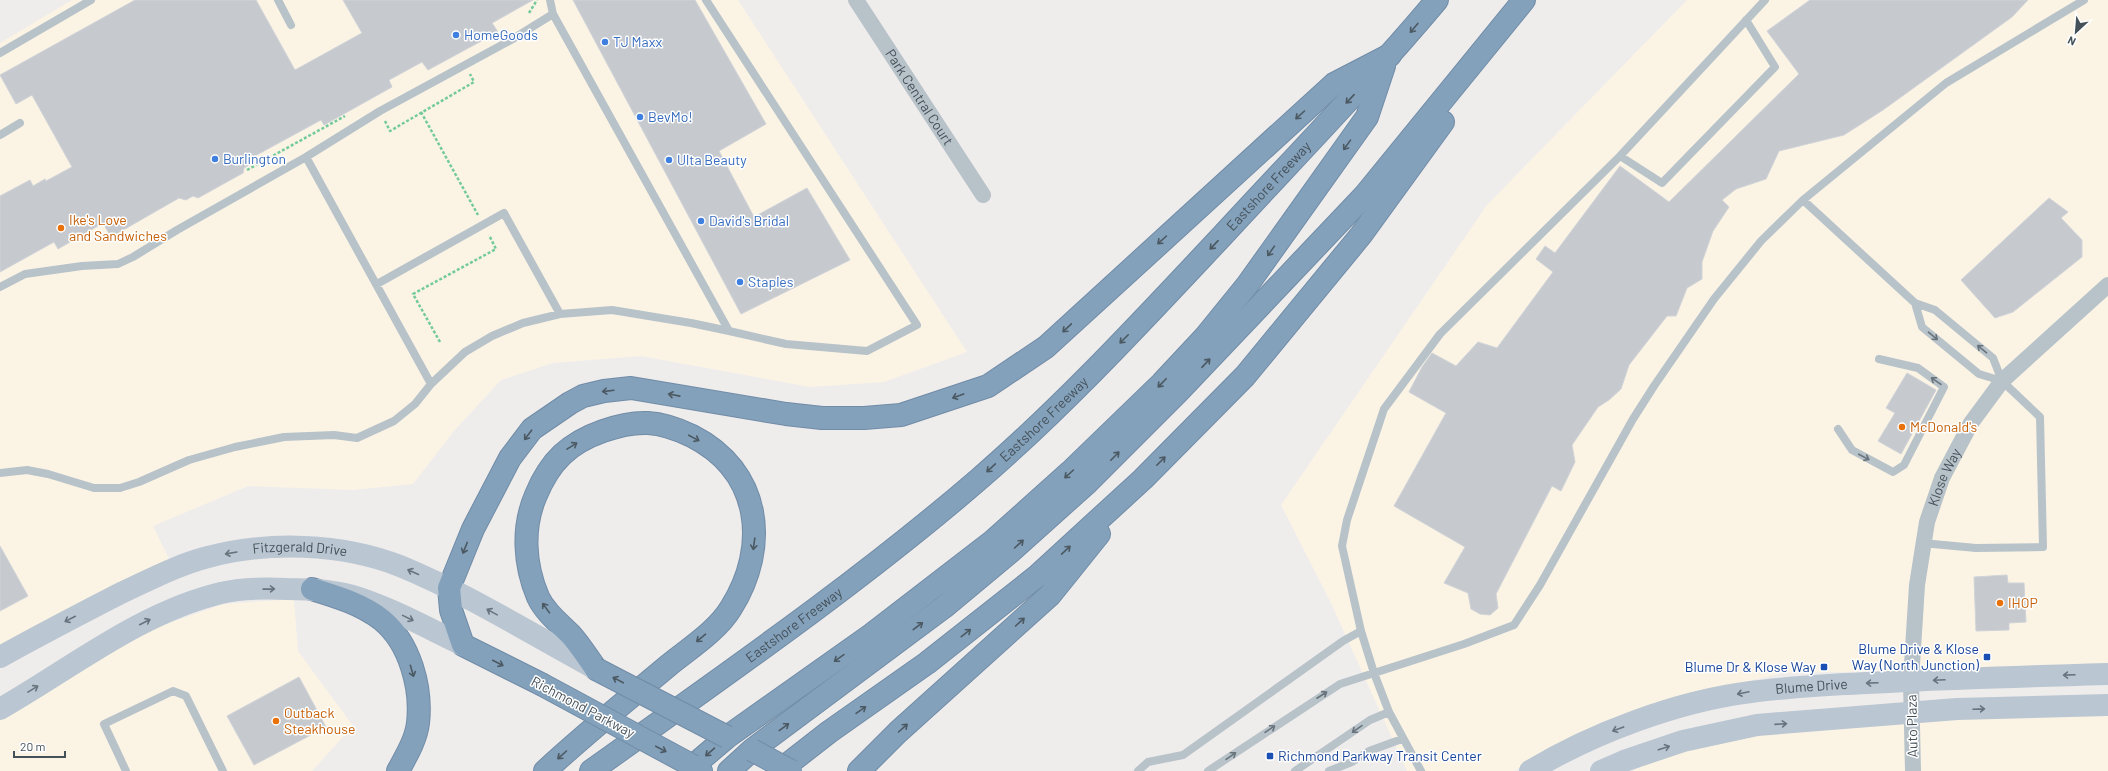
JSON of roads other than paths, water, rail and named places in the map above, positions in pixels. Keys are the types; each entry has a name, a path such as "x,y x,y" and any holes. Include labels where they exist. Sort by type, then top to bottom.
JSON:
{"highway":[{"name":"Eastshore Freeway","path":"591,771 801,621 879,562 980,478 1067,397 1138,326 1388,58 1437,0"},
{"path":"729,771 752,750 888,650 1010,552 1087,483 1178,392 1365,195 1524,0"},
{"path":"779,771 829,732 927,664 1030,582 1143,479 1245,376 1362,235 1533,0"},
{"path":"463,645 451,610 449,588 473,530 510,458 532,429 570,404 583,396 604,391 631,388 786,414 822,418 864,418 901,415 988,386 1046,347 1334,84 1388,58"},
{"path":"697,769 727,737 871,635 993,541 1070,472 1162,383 1205,337 1248,284 1368,116 1388,58"},
{"path":"544,771 580,739 706,634 730,610 743,587 755,541 754,520 742,481 730,464 715,450 680,430 655,424 633,422 587,437 562,453 542,480 529,512 526,541 530,570 539,598 554,619 572,636 596,668 727,737 752,750 791,771"},
{"path":"859,771 898,732 1050,595 1143,479"},
{"path":"312,589 347,600 382,620 397,638 409,660 418,698 418,724 410,748 398,771"},
{"name":"Richmond Parkway","path":"463,645 541,684 697,769"}],"main road":[{"name":"Fitzgerald Drive","path":"0,657 162,573 208,557 259,548 314,547 356,554 399,566 449,588 596,668"},
{"path":"0,709 126,632 170,609 222,592 266,588 312,589 352,596 386,608 463,645"},
{"name":"Blume Drive","path":"1530,771 1613,730 1676,708 1750,692 1825,685 2108,674"},
{"path":"1601,771 1625,766 1683,741 1756,726 1957,710 2108,705"}],"street":[{"name":"Park Central Court","path":"856,0 983,195"},
{"name":"Klose Way","path":"1911,681 1916,600 1922,543 1927,522 1942,478 1971,423 2002,381 2108,285"},
{"name":"Auto Plaza","path":"1911,681 1914,771"}],"lane":[{"path":"0,53 91,0"},
{"path":"278,0 292,25"},
{"path":"550,0 553,14 729,331"},
{"path":"0,474 17,470 33,471 90,487 120,488 139,482 189,460 235,446 284,437 334,434 357,438 394,421 415,404 431,384 465,352 492,336 523,323 560,314 612,310 692,322 786,344 867,351 918,325 706,0"},
{"path":"1421,771 1388,712 1374,673 1361,631 1342,546 1347,520 1384,409 1440,334 1620,156 1765,0"},
{"path":"1208,771 1340,684 1464,644 1514,625 1540,585 1633,419 1654,386 1730,278 1761,241 1803,200 1946,83 2084,0"},
{"path":"0,287 25,274 82,266 118,264 133,257 380,112 553,14"},
{"path":"1620,156 1662,183 1776,67 1746,20"},
{"path":"0,135 20,124"},
{"path":"306,156 431,384"},
{"path":"1803,200 1914,303 1935,310 1993,358 2002,381 2040,417 2043,547 1976,548 1922,543"},
{"path":"377,284 504,214 560,314"},
{"path":"1914,303 1922,327 1978,374 2002,381"},
{"path":"1838,430 1852,450 1893,472 1904,465 1944,386 1918,368 1879,359"},
{"path":"1138,771 1148,762 1183,754 1343,641 1361,631"},
{"path":"126,771 104,724 173,690 186,696 223,771"},
{"path":"1295,771 1370,720 1388,712"},
{"path":"1329,771 1352,762 1369,751 1402,739"}],"place":[{"name":"HomeGoods","path":"456,35"},
{"name":"TJ Maxx","path":"605,42"},
{"name":"BevMo!","path":"640,117"},
{"name":"Burlington","path":"215,159"},
{"name":"Ulta Beauty","path":"669,160"},
{"name":"David's Bridal","path":"701,221"},
{"name":"Ike's Love and Sandwiches","path":"61,228"},
{"name":"Staples","path":"740,282"},
{"name":"McDonald's","path":"1902,427"},
{"name":"IHOP","path":"2000,603"},
{"name":"Blume Drive & Klose Way (North Junction)","path":"1987,657"},
{"name":"Blume Dr & Klose Way","path":"1824,667"},
{"name":"Outback Steakhouse","path":"276,721"},
{"name":"Richmond Parkway Transit Center","path":"1270,756"}]}
